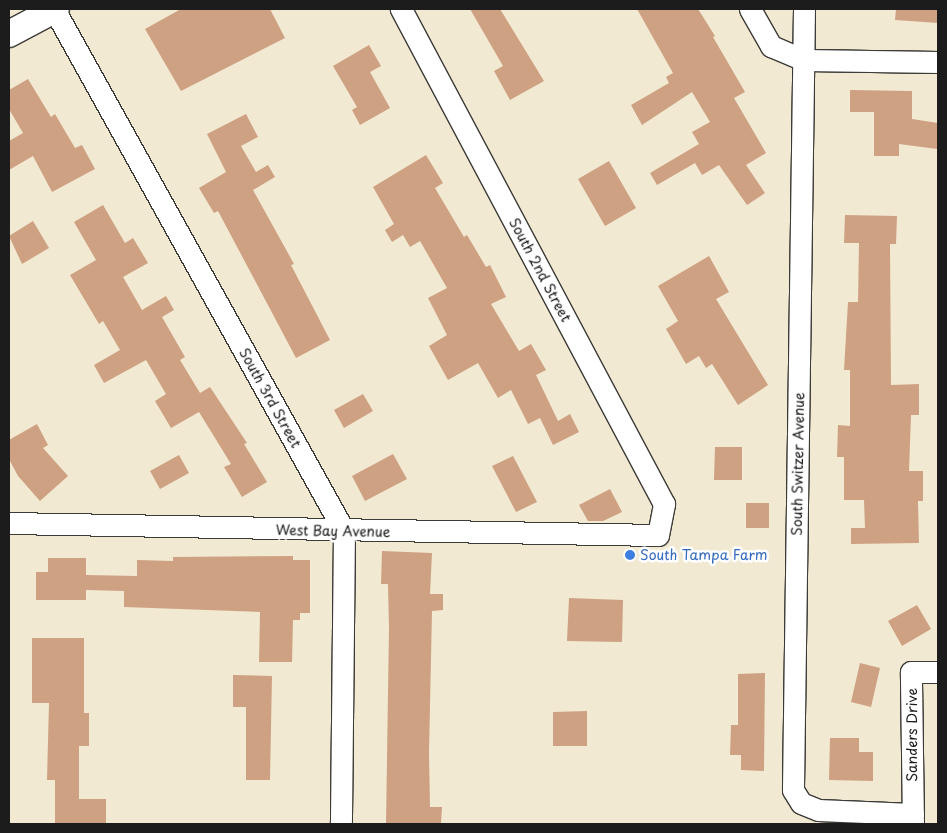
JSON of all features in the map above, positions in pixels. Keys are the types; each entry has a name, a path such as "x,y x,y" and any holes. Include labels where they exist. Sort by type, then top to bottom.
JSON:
{"street":[{"path":"9,34 55,9"},
{"name":"South 3rd Street","path":"55,9 344,531 341,824"},
{"name":"South 2nd Street","path":"401,9 664,504 658,535"},
{"path":"750,9 771,46 804,60 938,62"},
{"name":"South Switzer Avenue","path":"804,9 793,790 801,803 818,810 913,819"},
{"name":"West Bay Avenue","path":"9,523 344,531 658,535"},
{"name":"Sanders Drive","path":"913,819 912,672 938,672"}],"building":[{"path":"181,9 270,9 285,38 181,91 145,29"},
{"path":"470,9 500,9 544,81 510,100 494,71 503,66"},
{"path":"637,9 698,9 715,36 713,37 745,92 734,98 766,153 746,165 765,193 747,205 719,165 702,175 695,163 657,185 650,173 699,144 692,132 710,122 692,92 642,125 631,105 669,83 666,77 673,73"},
{"path":"896,9 938,9 938,23 895,20"},
{"path":"369,45 381,66 370,72 390,108 360,125 352,110 357,107 333,66"},
{"path":"28,79 51,117 55,114 75,148 82,145 95,169 52,192 33,156 9,170 9,141 23,133 9,109 9,90"},
{"path":"850,90 912,91 912,119 938,123 937,149 899,144 899,156 874,156 874,112 850,112"},
{"path":"246,114 258,137 241,146 256,172 268,165 275,177 253,190 294,264 291,265 330,340 296,358 218,211 214,213 199,188 226,172 207,134"},
{"path":"426,155 443,183 435,188 464,237 467,235 486,267 490,265 506,297 491,304 519,351 531,344 546,370 536,375 558,421 570,414 579,432 553,445 540,418 528,424 511,390 498,398 478,363 448,380 429,346 447,335 428,298 447,288 420,241 410,247 403,235 392,242 385,230 394,224 373,187"},
{"path":"609,161 636,208 605,226 578,179"},
{"path":"103,205 125,243 133,238 148,263 123,277 142,310 166,296 174,310 162,317 185,357 180,360 200,393 210,387 247,443 244,444 267,482 242,497 224,467 231,464 199,412 171,428 155,401 166,394 146,360 104,383 94,365 120,350 103,321 99,324 70,275 96,260 74,222"},
{"path":"845,215 897,216 896,244 890,244 891,385 919,384 919,415 911,415 909,471 923,471 923,501 918,501 919,543 851,544 851,528 865,528 864,500 844,500 844,457 837,457 838,425 850,426 850,370 844,370 848,302 858,302 859,243 844,243"},
{"path":"33,221 49,248 22,264 9,236"},
{"path":"709,256 729,292 716,299 768,385 738,405 712,364 706,368 699,356 686,364 666,329 678,321 658,286"},
{"path":"363,394 373,411 344,428 334,410"},
{"path":"37,424 48,445 43,448 68,476 40,501 18,476 9,459 9,440"},
{"path":"715,447 742,447 742,480 714,480"},
{"path":"393,454 407,479 365,501 352,476"},
{"path":"179,455 189,473 160,489 150,471"},
{"path":"513,456 537,502 516,512 492,466"},
{"path":"610,489 622,512 603,521 588,521 579,505"},
{"path":"746,503 769,503 769,528 746,528"},
{"path":"382,551 432,553 430,594 443,594 443,610 432,611 429,753 430,807 442,807 441,823 386,824 389,628 388,584 381,584"},
{"path":"293,556 293,560 310,560 310,613 300,613 300,620 293,620 292,662 259,662 260,612 124,607 124,591 86,590 86,600 36,600 36,572 48,572 48,558 86,558 86,575 137,576 137,560 173,561 173,557"},
{"path":"569,598 623,600 622,642 567,641"},
{"path":"917,605 931,629 902,646 888,621"},
{"path":"32,638 84,638 84,713 89,713 89,746 79,746 79,799 106,799 106,824 55,824 55,780 47,780 49,703 32,703"},
{"path":"860,663 880,668 871,707 851,702"},
{"path":"765,673 764,771 741,770 741,755 730,755 731,725 738,725 738,674"},
{"path":"233,675 272,676 270,780 246,780 246,707 233,707"},
{"path":"587,711 587,746 553,746 553,712"},
{"path":"830,738 859,738 859,752 873,752 873,781 829,780"}],"place":[{"name":"South Tampa Farm","path":"630,555"}]}
